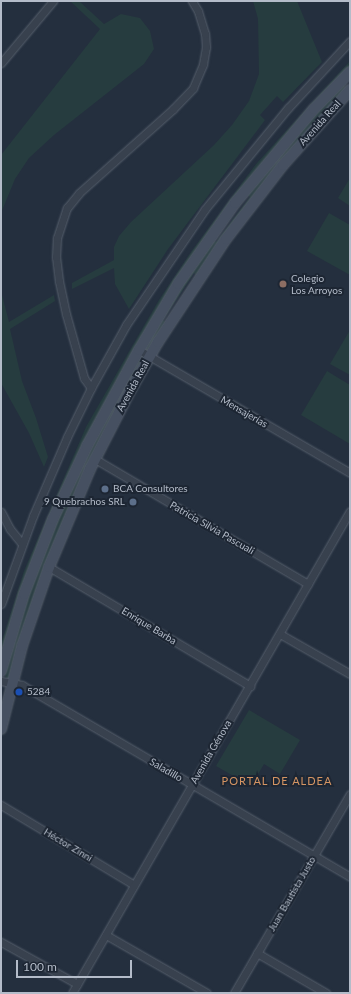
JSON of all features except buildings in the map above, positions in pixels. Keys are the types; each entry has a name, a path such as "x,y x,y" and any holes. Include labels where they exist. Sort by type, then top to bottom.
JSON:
{"main road":[{"name":"Avenida Real","path":"1,671 24,594 56,512 87,446 138,350 178,284 235,203 314,109 350,72"},
{"name":"Avenida Real","path":"2,722 5,700 13,683 22,646 49,567 95,459 149,356 195,283 247,210 283,165 350,90"}],"street":[{"path":"1,63 52,1"},
{"path":"91,388 84,378 64,307 56,257 57,238 67,208 79,193 173,110 193,88 203,64 206,47 205,34 198,11 192,1"},
{"path":"1,604 22,544 67,437 91,388 126,325 205,209 288,108 350,41"},
{"name":"Mensajerías","path":"138,350 350,474"},
{"name":"Patricia Silvia Pascuali","path":"95,459 308,584"},
{"name":"Avenida Génova","path":"72,993 350,511"},
{"path":"1,512 10,529 22,544"},
{"name":"Enrique Barba","path":"49,567 250,686"},
{"path":"280,634 350,674"},
{"name":"Saladillo","path":"1,681 22,685 350,877"},
{"name":"Juan Bautista Justo","path":"234,993 350,794"},
{"name":"Héctor Zinni","path":"1,805 134,885"},
{"path":"106,935 207,993"},
{"path":"1,942 77,984"},
{"path":"257,953 326,993"}],"green space":[{"path":"70,1 79,1 104,24 121,14 140,18 150,31 154,49 144,64 54,135 29,158 15,179 1,213 1,155 100,29"},
{"path":"253,1 297,1 322,62 283,102 277,96 260,115 265,120 168,249 129,309 115,284 114,268 72,289 72,283 114,260 114,247 119,236 131,222 214,145 232,125 249,101 259,74 258,19"},
{"path":"350,61 350,72 314,109 178,284 71,479 1,671 1,644 24,571 86,427 130,350 159,300 191,252 256,164"},
{"path":"343,85 347,88 197,276 194,273 163,320 167,323 148,350 145,348 160,319 212,240 216,242 250,197 246,194 287,145"},
{"path":"350,178 350,206 338,198"},
{"path":"329,213 350,225 350,275 307,251"},
{"path":"1,291 9,322 54,295 55,301 10,329 22,381 36,418 48,457 44,467 29,433 1,383"},
{"path":"350,330 350,375 330,364"},
{"path":"139,357 143,362 117,409 11,678 6,678 4,672 9,651 61,505"},
{"path":"327,371 350,385 350,444 301,415"},
{"path":"249,710 300,740 280,774 264,764 251,786 216,766"}],"place":[{"name":"Colegio Los Arroyos","path":"283,284"},
{"name":"BCA Consultores","path":"105,489"},
{"name":"9 Quebrachos SRL","path":"133,502"},
{"name":"5284","path":"19,692"}],"district":[{"name":"PORTAL DE ALDEA","path":"277,781"}]}
